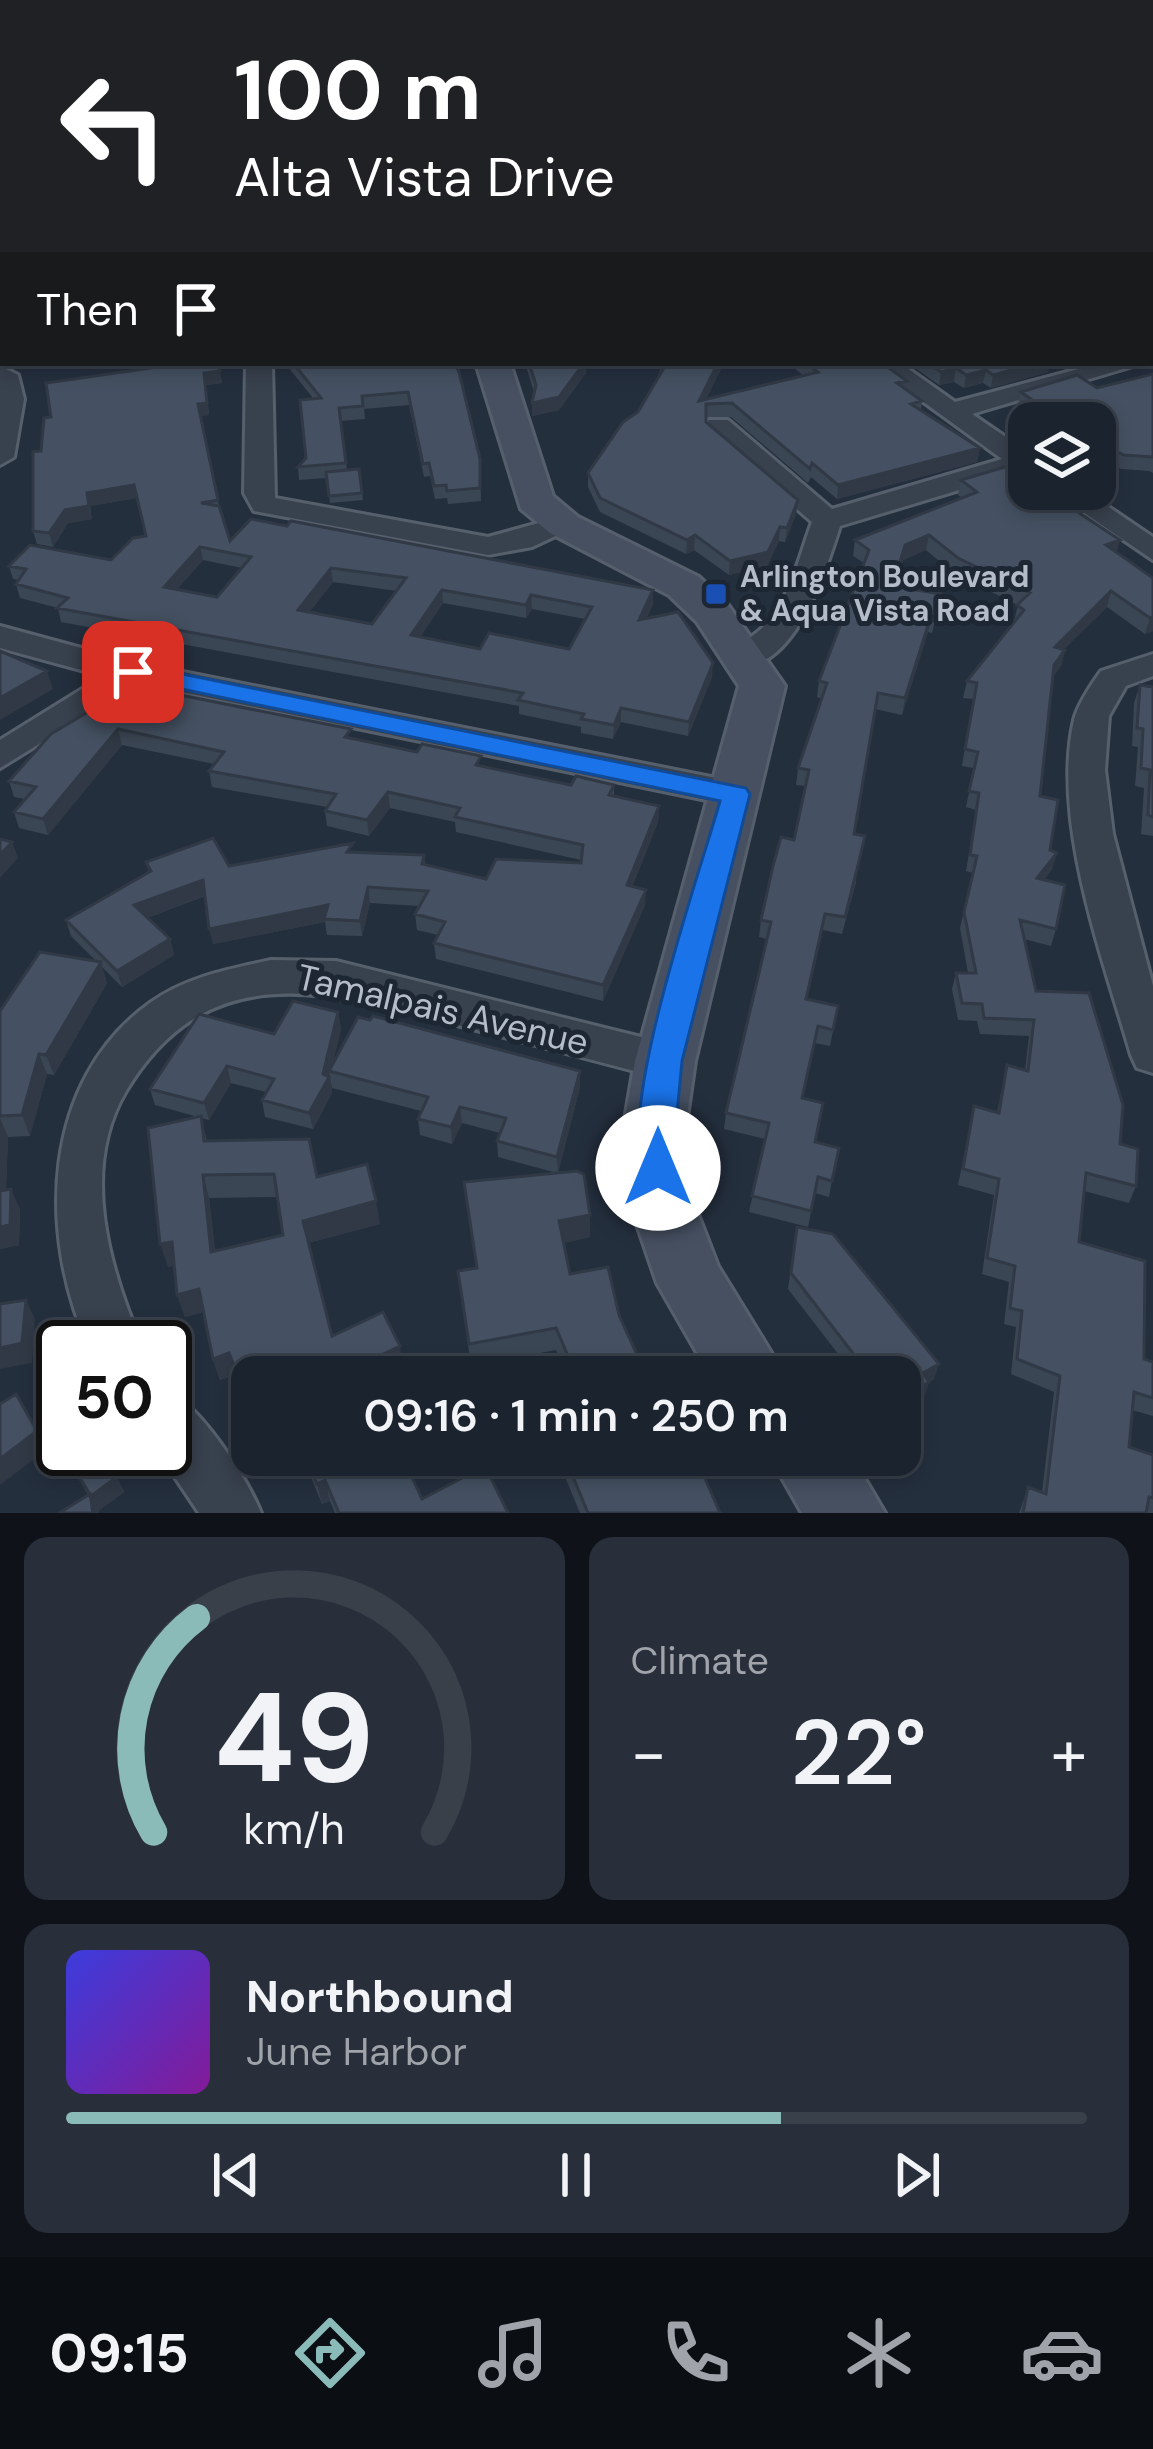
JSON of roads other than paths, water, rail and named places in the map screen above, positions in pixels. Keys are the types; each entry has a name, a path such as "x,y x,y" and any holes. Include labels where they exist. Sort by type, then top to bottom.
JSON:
{"main road":[{"path":"494,366 535,501 564,525 684,586 713,614 762,686 665,1061 654,1131 662,1204 691,1283 738,1356"},
{"path":"821,1476 847,1513"}],"street":[{"path":"260,366 258,493 264,506 488,546 521,541 564,525"},
{"path":"887,366 1008,451"},
{"path":"952,412 1119,366"},
{"path":"0,374 9,380 11,399 0,457"},
{"path":"718,426 827,520"},
{"path":"827,520 1008,469"},
{"path":"1093,510 1153,551"},
{"path":"1121,529 1153,519"},
{"path":"741,658 766,646 788,624 827,520"},
{"path":"0,636 35,650 133,672 736,794"},
{"path":"1153,664 1129,664 1112,674 1094,718 1084,766 1099,863 1153,1055"},
{"path":"0,756 133,672"},
{"name":"Tamalpais Avenue","path":"101,1320 75,1218 78,1164 119,1062 156,1018 199,992 291,971 336,977 665,1061"},
{"path":"192,1455 233,1513"}],"place":[{"name":"Arlington Boulevard & Aqua Vista Road","path":"716,594"}]}
